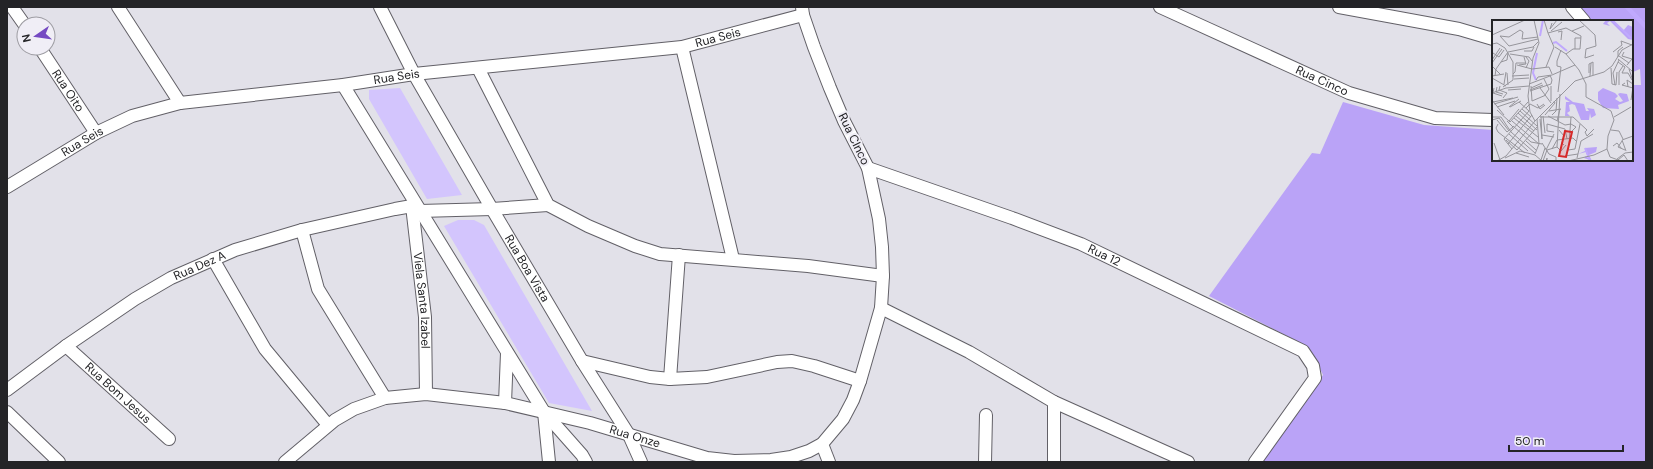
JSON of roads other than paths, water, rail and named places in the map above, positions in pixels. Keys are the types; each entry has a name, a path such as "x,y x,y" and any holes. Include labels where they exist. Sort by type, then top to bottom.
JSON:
{"street":[{"path":"12,7 18,16"},
{"path":"118,7 180,103"},
{"name":"Rua Boa Vista","path":"380,7 414,74 582,361 628,435 641,462"},
{"name":"Rua Cinco","path":"1160,7 1349,93 1435,118 1492,120"},
{"path":"1339,7 1458,29 1492,39"},
{"path":"1572,7 1583,20"},
{"name":"Rua Seis","path":"7,187 96,133 132,116 180,103 414,74 682,47 802,11"},
{"name":"Rua CInco","path":"802,11 814,47 842,114 868,168 879,219 883,276"},
{"path":"682,47 733,259"},
{"name":"Rua Oito","path":"45,56 96,133"},
{"path":"478,68 548,205 582,223 634,246 660,254 808,266 883,276"},
{"path":"343,84 416,209 544,412 582,455 586,462"},
{"name":"Rua 12","path":"868,168 1082,244 1303,351 1313,366 1315,378 1255,462"},
{"name":"Rua Dez A","path":"7,390 66,346 135,299 171,278 235,250 302,230 395,209 492,209 548,205"},
{"name":"Viela Santa Izabel","path":"416,209 425,317 426,394"},
{"path":"302,230 318,289 385,398"},
{"path":"670,379 679,255"},
{"path":"213,259 265,349 328,425"},
{"name":"Rua Onze","path":"285,462 328,425 354,409 385,398 426,394 505,403 590,423 707,458 734,461 771,460 790,457 809,451 822,444 843,419 853,400 881,308 883,276"},
{"path":"881,308 969,352 1054,402 1188,462"},
{"name":"Rua Bom Jesus","path":"66,346 169,439"},
{"path":"505,403 507,353"},
{"path":"582,361 650,377 670,379 707,377 777,362 792,361 814,366 860,381"},
{"path":"1054,402 1054,462"},
{"path":"7,412 59,462"},
{"path":"544,412 549,462"},
{"path":"985,462 986,415"},
{"path":"822,444 829,462"}],"waterway":[{"path":"1627,7 1646,27"}]}
